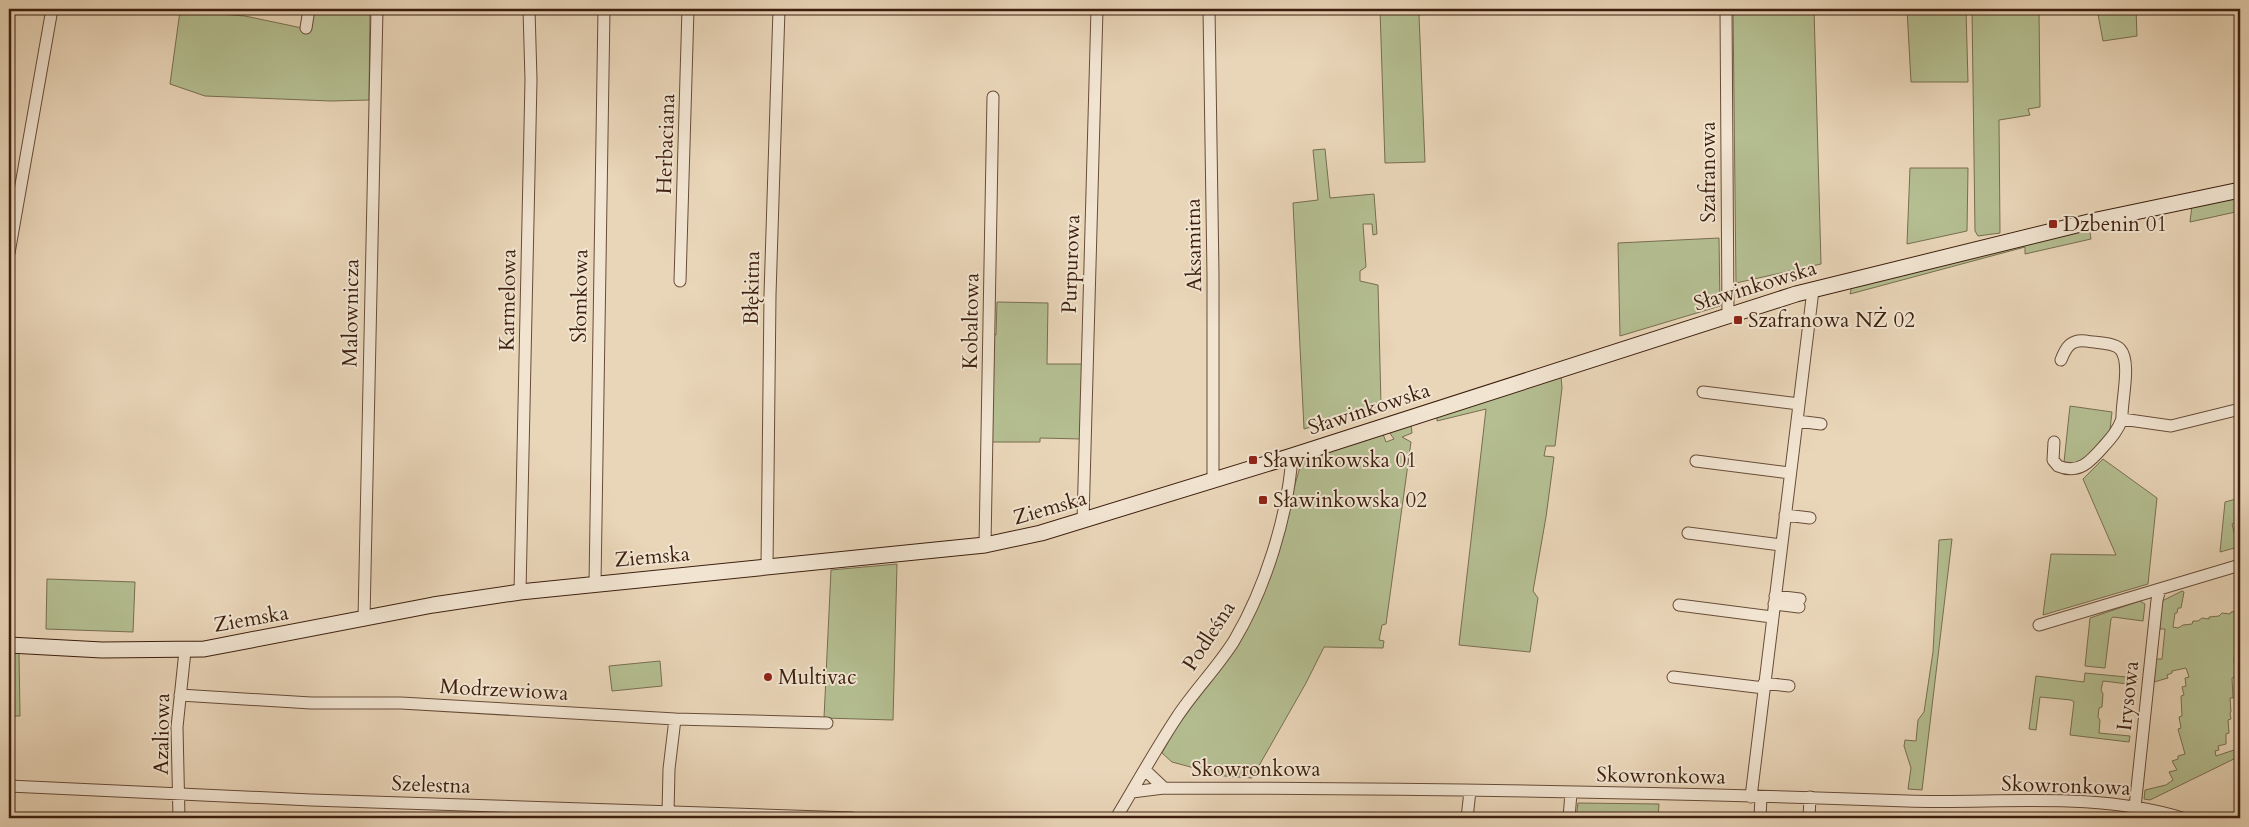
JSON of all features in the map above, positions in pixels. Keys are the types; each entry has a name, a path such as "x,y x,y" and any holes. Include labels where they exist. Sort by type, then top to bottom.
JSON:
{"street":[{"path":"9,253 52,9"},
{"path":"306,28 309,9"},
{"name":"Malownicza","path":"364,619 377,9"},
{"name":"Karmelowa","path":"520,592 531,80 529,9"},
{"name":"Słomkowa","path":"595,584 604,9"},
{"name":"Herbaciana","path":"680,281 688,9"},
{"name":"Błękitna","path":"767,568 770,295 779,9"},
{"name":"Purpurowa","path":"1083,521 1097,9"},
{"name":"Aksamitna","path":"1209,9 1213,275 1213,480"},
{"name":"Szafranowa","path":"1726,9 1728,315"},
{"name":"Kobaltowa","path":"985,545 993,97"},
{"name":"Sławinkowska","path":"1292,456 1563,370 1728,315 1813,290 2097,220 2240,190"},
{"path":"1760,818 1756,797 1764,686 1813,290"},
{"path":"2054,442 2053,460 2058,466 2075,470 2089,463 2115,433 2122,419 2126,365 2120,349 2115,346 2080,340 2072,342 2065,348 2061,360"},
{"path":"1703,392 1799,404"},
{"path":"2122,419 2171,426 2240,409"},
{"path":"1796,425 1821,428"},
{"name":"Ziemska","path":"9,645 102,650 185,651 234,645 364,619 520,592 985,545 1041,534 1292,456"},
{"name":"Podleśna","path":"1116,818 1177,716 1233,641 1248,614 1269,562 1281,522 1292,456"},
{"path":"1696,461 1790,473"},
{"path":"1785,512 1810,515"},
{"path":"1688,534 1781,545"},
{"path":"2040,625 2240,565"},
{"name":"Irysowa","path":"2134,807 2157,600 2160,589"},
{"path":"1774,600 1800,603"},
{"path":"1679,605 1772,617"},
{"name":"Azaliowa","path":"179,818 177,727 185,651"},
{"path":"1673,677 1764,686 1789,686"},
{"name":"Modrzewiowa","path":"180,695 310,703 402,704 675,719 827,723"},
{"path":"668,813 669,770 675,719"},
{"name":"Skowronkowa","path":"1145,770 1164,788 1470,791 2076,803 2134,807 2162,815 2182,818"},
{"name":"Szelestna","path":"9,786 311,800 852,818"},
{"path":"1132,792 1164,788"},
{"path":"1467,818 1470,791"},
{"path":"1569,818 1571,793"},
{"path":"1808,818 1810,797"}],"green space":[{"path":"311,9 370,9 369,100 331,101 205,96 170,84 180,11 245,16 302,28"},
{"path":"1380,9 1424,9 1424,14 1419,15 1425,162 1385,163"},
{"path":"1733,9 1814,9 1821,264 1736,283"},
{"path":"1907,9 1966,9 1968,82 1911,82"},
{"path":"1972,9 2039,9 2040,107 2028,109 2030,115 1999,120 2000,233 1978,236 1975,231"},
{"path":"2097,9 2136,9 2137,36 2103,41"},
{"path":"1325,149 1330,198 1374,194 1377,234 1373,235 1372,224 1363,224 1366,267 1360,271 1360,281 1378,285 1381,405 1304,429 1293,203 1318,200 1313,150"},
{"path":"1910,168 1968,168 1967,231 1907,244"},
{"path":"2240,194 2240,211 2190,222 2192,205"},
{"path":"2089,227 2091,239 2025,254 2025,247 1850,294 1852,286"},
{"path":"1719,238 1720,306 1620,336 1618,243"},
{"path":"997,302 1048,303 1047,364 1083,364 1082,439 1040,438 1040,442 987,442 990,335 996,335"},
{"path":"1561,376 1562,388 1555,446 1546,446 1544,456 1554,457 1533,591 1538,598 1530,652 1459,645 1486,409 1437,421 1437,413"},
{"path":"2070,406 2112,412 2110,430 2087,456 2076,463 2064,462"},
{"path":"1411,425 1412,433 1402,437 1411,442 1386,624 1382,625 1379,640 1384,641 1383,648 1324,647 1306,683 1252,778 1224,776 1172,762 1162,753 1180,721 1220,669 1284,523 1302,460 1383,434 1386,442 1394,439 1389,432"},
{"path":"2103,459 2157,498 2148,584 2043,615 2051,554 2116,555 2083,479"},
{"path":"2240,498 2240,521 2232,524 2238,547 2220,552 2225,502"},
{"path":"1952,539 1922,790 1908,789 1911,768 1904,746 1905,740 1916,741 1918,720 1924,712 1933,652 1939,540"},
{"path":"897,564 893,720 824,718 831,570"},
{"path":"47,579 135,582 133,632 46,629"},
{"path":"2182,591 2184,592 2181,608 2178,608 2177,613 2175,613 2173,627 2178,628 2183,625 2192,624 2193,621 2198,621 2202,618 2209,619 2209,617 2219,616 2222,613 2230,614 2240,609 2240,648 2236,649 2237,656 2234,657 2235,677 2232,678 2233,698 2230,698 2231,719 2228,720 2229,733 2226,734 2226,744 2218,746 2219,750 2215,751 2216,756 2240,748 2240,756 2150,800 2144,799 2145,790 2166,785 2173,780 2169,772 2177,770 2172,761 2178,759 2178,756 2185,754 2178,729 2181,728 2179,717 2182,716 2181,696 2184,695 2182,687 2186,686 2185,678 2189,677 2186,668 2172,671 2172,673 2167,675 2168,678 2154,682 2156,659 2162,659 2165,629 2160,629 2162,601"},
{"path":"2140,601 2145,604 2143,621 2113,617 2111,619 2105,668 2085,666 2090,618"},
{"path":"9,653 19,653 20,716 9,716"},
{"path":"660,661 662,686 612,691 609,666"},
{"path":"2085,673 2137,678 2136,685 2103,681 2101,690 2103,694 2102,707 2099,708 2098,717 2100,720 2099,733 2130,736 2129,742 2070,735 2074,702 2071,700 2040,697 2036,730 2029,729 2036,676 2084,682"},
{"path":"1578,803 1659,804 1658,818 1576,818"}],"place":[{"name":"Dzbenin 01","path":"2053,224"},
{"name":"Szafranowa NŻ 02","path":"1738,320"},
{"name":"Sławinkowska 01","path":"1253,460"},
{"name":"Sławinkowska 02","path":"1263,500"},
{"name":"Multivac","path":"768,677"}]}
